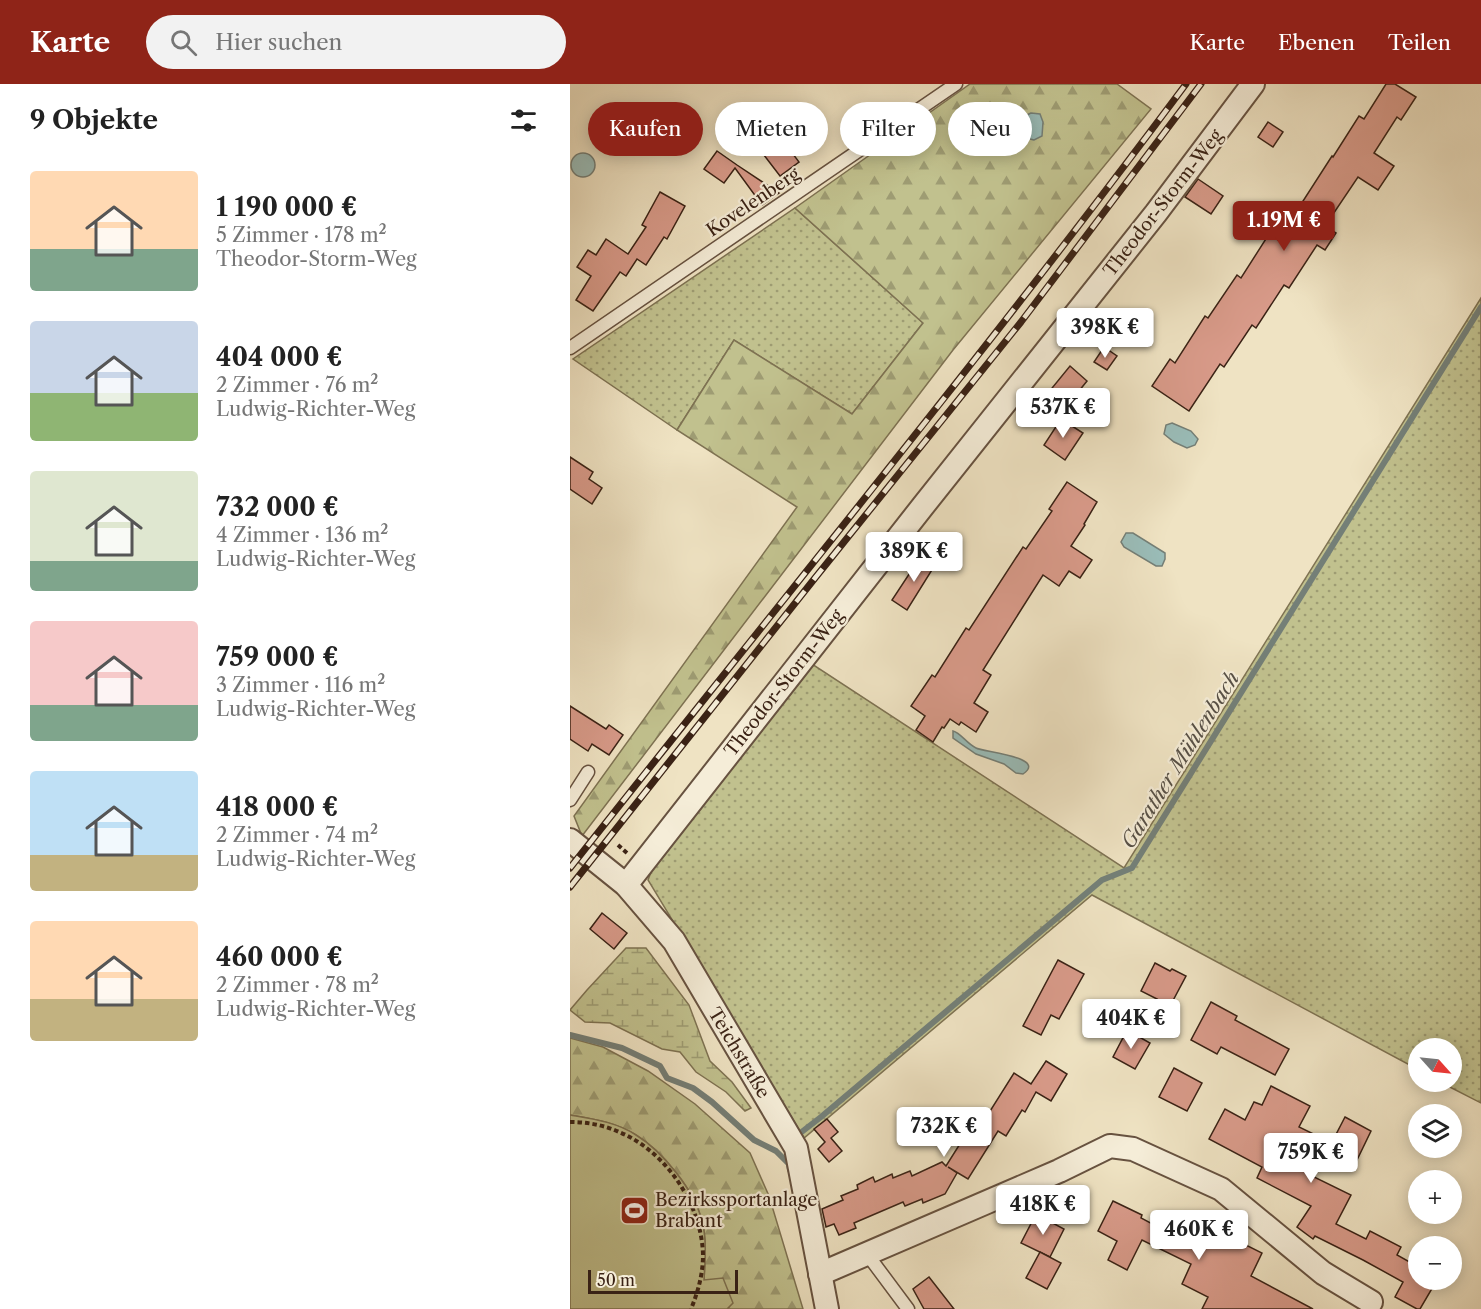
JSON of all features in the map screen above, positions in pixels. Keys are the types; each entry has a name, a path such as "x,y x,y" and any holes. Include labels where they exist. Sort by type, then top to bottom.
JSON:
{"street":[{"name":"Theodor-Storm-Weg","path":"626,885 1156,213 1253,84"},
{"name":"Teichstraße","path":"570,840 626,885 674,941 796,1148 827,1309"},
{"path":"820,1274 1059,1171 1110,1146 1133,1149 1221,1189 1323,1273 1371,1302"}],"lane":[{"name":"Kovelenberg","path":"570,348 956,84"},
{"path":"570,800 588,772"},
{"path":"867,1254 908,1309"}],"path":[{"path":"570,1122 598,1125 620,1132 652,1152 675,1176 696,1214 701,1234 703,1256 701,1280 692,1309"}],"green space":[{"path":"970,84 1117,84 1151,109 953,350 582,836 574,816 797,507 677,430 734,340 852,414 923,323 795,208 868,156 936,156 936,108"},
{"path":"795,208 923,323 852,414 734,340 677,430 573,359"},
{"path":"1481,298 1481,1103 1460,1092 1462,1092 1462,1038 1408,1038 1408,1064 1092,895 804,1138 648,880 656,859 812,664 1124,868"},
{"path":"626,948 646,948 689,1005 710,1061 732,1082 751,1108 745,1111 726,1092 696,1072 680,1052 662,1049 610,1023 585,1022 570,1010"},
{"path":"570,1038 603,1047 648,1071 695,1104 750,1153 769,1196 803,1309 727,1309 732,1303 704,1280 704,1228 692,1197 676,1172 646,1142 628,1131 604,1122 570,1115"},
{"name":"Bezirkssportanlage Brabant","path":"570,1115 604,1122 628,1131 646,1142 676,1172 698,1209 704,1228 704,1280 723,1278 733,1303 727,1309 570,1309"}],"water":[{"path":"1032,113 1040,114 1043,122 1042,136 1032,139"},
{"path":"588,154 594,160 592,174 583,177 574,174 571,165 574,156"},
{"path":"1172,423 1191,431 1198,439 1195,445 1187,448 1164,434 1166,425"},
{"path":"1126,533 1133,533 1165,553 1162,566 1156,566 1124,547 1121,542"},
{"path":"953,731 976,748 1021,759 1027,763 1028,768 1023,774 1016,773 1004,764 976,754 953,738"}],"building":[{"path":"1386,84 1395,84 1416,97 1401,120 1397,117 1374,153 1394,166 1378,190 1358,177 1325,226 1336,233 1325,250 1317,245 1289,288 1284,285 1256,328 1252,325 1224,367 1220,364 1189,411 1152,386 1170,359 1175,363 1205,316 1208,318 1237,275 1241,278 1269,234 1278,240 1359,116 1364,119"},
{"path":"1268,122 1283,132 1273,147 1258,137"},
{"path":"715,154 715,156 724,156 779,193 762,205 735,168 724,183 704,169"},
{"path":"765,156 794,156 799,162 780,176"},
{"path":"1198,179 1223,196 1211,214 1185,197"},
{"path":"660,192 685,206 667,239 664,237 646,265 637,259 626,276 620,272 593,311 576,300 591,276 577,267 588,250 596,255 606,239 628,254 646,227 642,225"},
{"path":"1104,347 1117,356 1107,370 1094,362"},
{"path":"1070,366 1087,381 1058,417 1039,404"},
{"path":"1061,419 1083,433 1065,460 1044,445"},
{"path":"570,457 593,472 589,479 602,488 592,504 570,489"},
{"path":"1067,482 1097,502 1071,546 1092,560 1080,578 1069,571 1059,586 1043,575 983,670 991,675 974,703 988,712 976,732 961,722 959,725 950,719 933,742 916,730 925,716 911,706 932,675 935,677 966,628 969,630 1023,547 1026,549 1052,511 1049,509"},
{"path":"921,556 935,565 907,610 892,600"},
{"path":"570,706 606,729 609,725 623,735 609,755 592,744 588,751 570,739"},
{"path":"602,913 627,933 614,949 590,929"},
{"path":"1058,960 1084,974 1059,1019 1051,1015 1041,1035 1023,1026"},
{"path":"1155,963 1186,976 1169,1008 1141,991"},
{"path":"1211,1002 1237,1016 1235,1020 1289,1049 1275,1075 1221,1047 1217,1054 1191,1040"},
{"path":"1127,1030 1150,1043 1135,1069 1113,1057"},
{"path":"1046,1061 1067,1074 1051,1101 1036,1092 1025,1112 1022,1110 1006,1136 998,1131 968,1179 948,1167 957,1173 945,1194 923,1203 922,1199 905,1206 903,1202 854,1223 856,1228 839,1235 834,1224 826,1227 822,1209 843,1200 841,1196 858,1189 857,1185 873,1177 875,1182 892,1174 893,1178 910,1171 912,1176 942,1162 946,1166 963,1139 970,1143 1014,1073 1031,1084"},
{"path":"1174,1068 1202,1083 1187,1111 1159,1097"},
{"path":"1271,1086 1310,1106 1299,1127 1332,1143 1314,1177 1351,1195 1336,1224 1366,1239 1370,1231 1401,1247 1397,1255 1408,1261 1408,1290 1431,1290 1420,1309 1395,1297 1403,1282 1315,1236 1313,1239 1297,1227 1311,1206 1257,1178 1262,1167 1209,1139 1225,1109 1245,1120 1254,1102 1262,1105"},
{"path":"1345,1117 1371,1131 1356,1162 1329,1148"},
{"path":"827,1119 838,1132 831,1138 842,1151 829,1162 818,1149 825,1142 814,1129"},
{"path":"1113,1201 1142,1215 1141,1218 1171,1234 1177,1221 1214,1240 1218,1231 1262,1253 1251,1276 1313,1309 1202,1309 1208,1297 1182,1284 1191,1264 1142,1240 1127,1270 1108,1260 1117,1241 1098,1231"},
{"path":"1036,1214 1064,1229 1050,1257 1021,1243"},
{"path":"1040,1252 1061,1263 1047,1289 1026,1278"},
{"path":"929,1277 954,1309 924,1309 913,1289"}],"waterway":[{"name":"Garather Mühlenbach","path":"799,1134 1102,880 1132,868 1481,307"},
{"path":"570,1035 622,1048 660,1066 667,1078 693,1088 754,1140 776,1151 789,1164 790,1170"}],"railway":[{"path":"570,868 958,381 1186,84"},
{"path":"570,887 1021,322 1201,84"}],"place":[{"name":"Bezirkssportanlage Brabant","path":"634,1210"}]}
